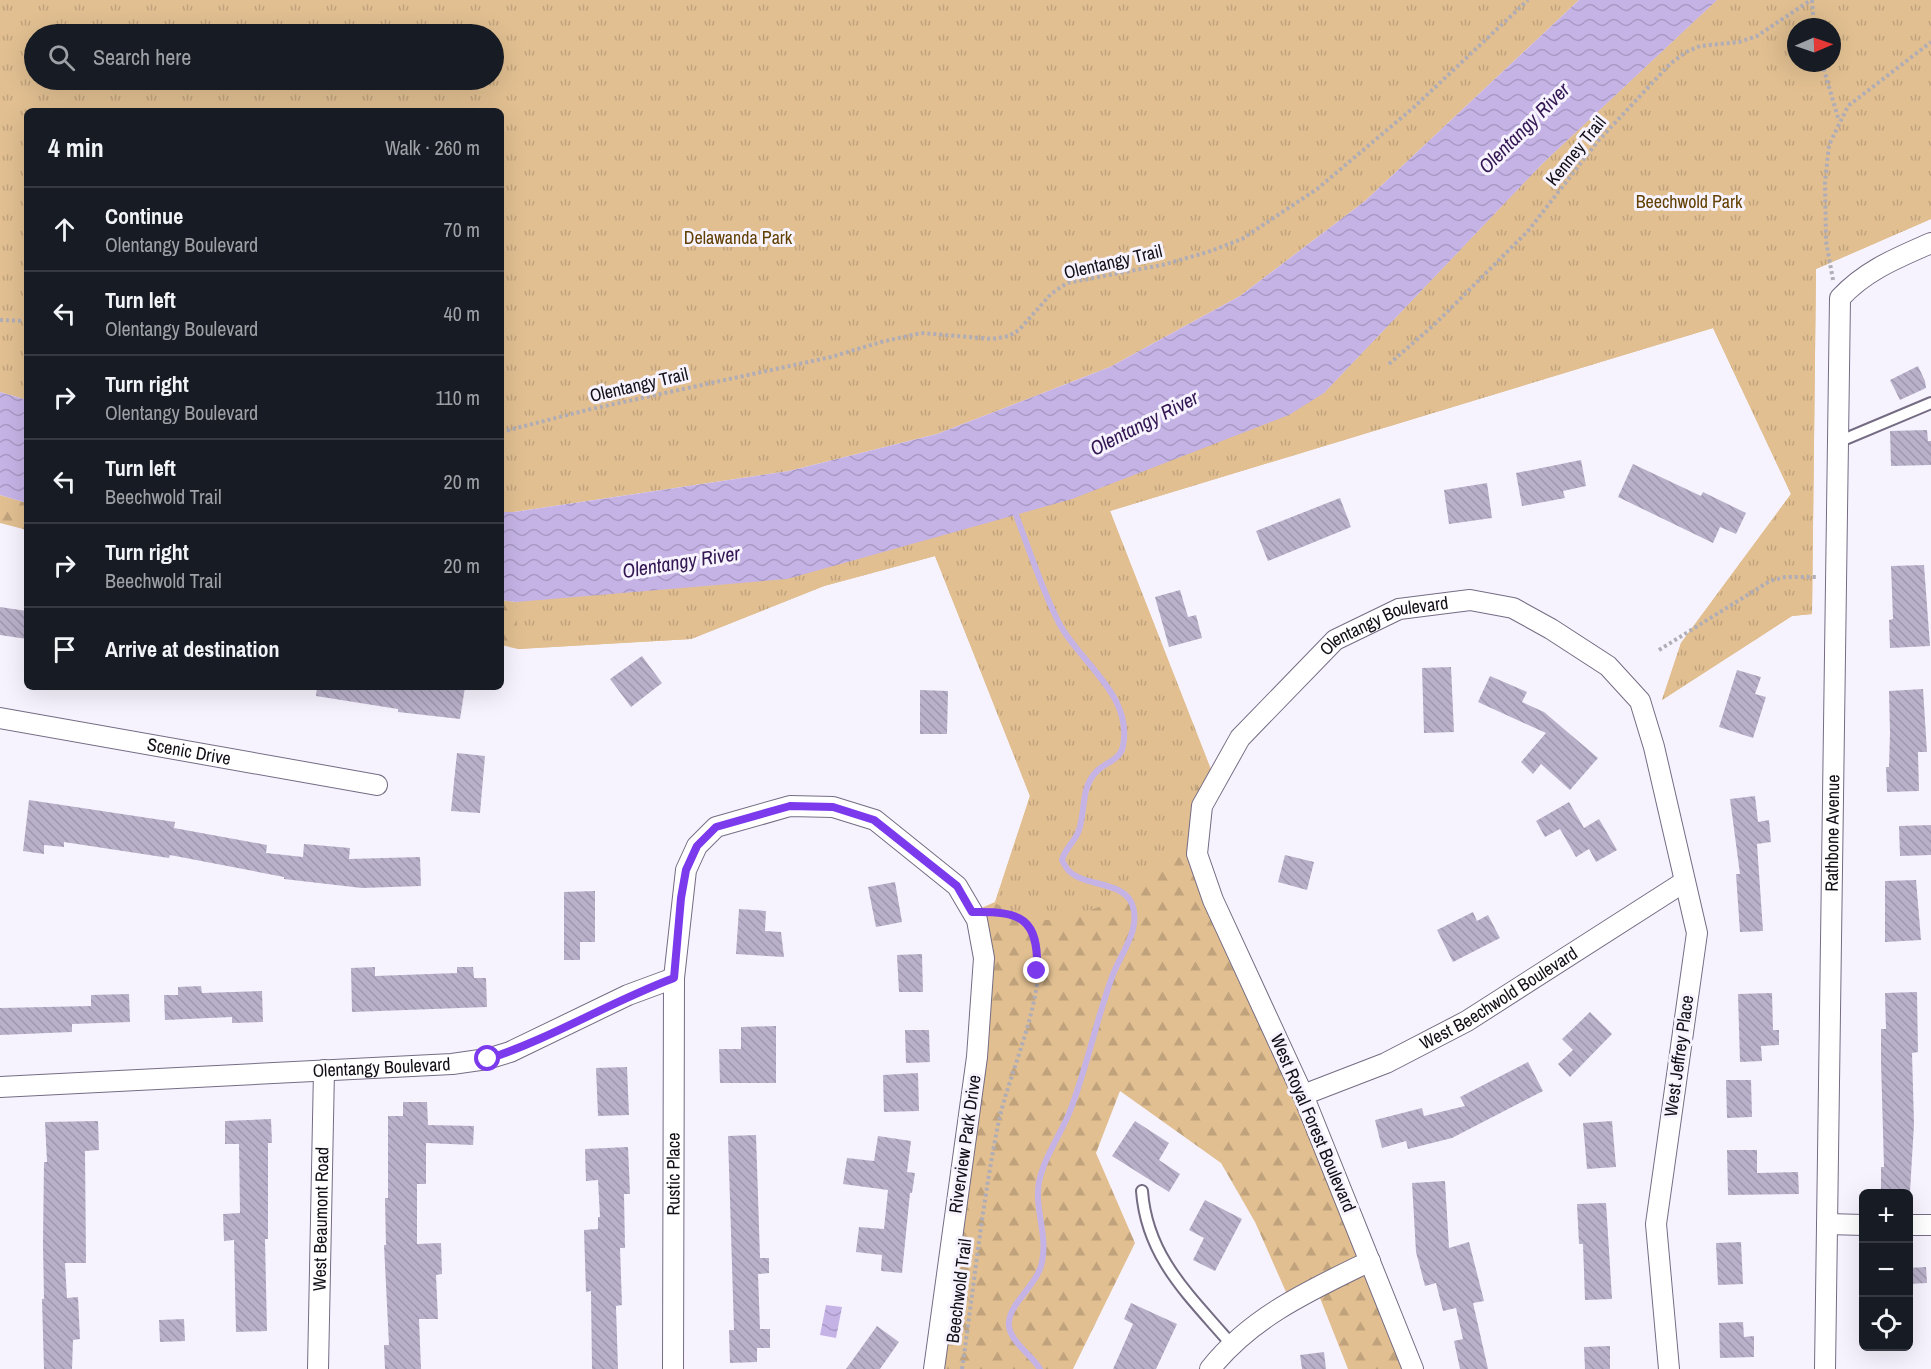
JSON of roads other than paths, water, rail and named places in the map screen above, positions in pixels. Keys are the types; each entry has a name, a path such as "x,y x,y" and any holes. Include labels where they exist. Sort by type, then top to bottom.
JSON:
{"street":[{"name":"Rathbone Avenue","path":"1825,1369 1840,298 1869,272 1931,243"},
{"name":"Olentangy Boulevard","path":"1206,880 1197,854 1202,806 1240,738 1335,640 1399,609 1470,600 1513,608 1551,629 1608,666 1640,701 1654,747"},
{"name":"Scenic Drive","path":"0,718 377,785"},
{"name":"West Jeffrey Place","path":"1654,747 1684,882 1698,933 1656,1224 1669,1369"},
{"name":"Riverview Park Drive","path":"674,978 681,898 686,870 697,846 716,827 790,806 833,807 874,820 957,886 974,916 984,958 977,1057 934,1369"},
{"name":"West Royal Forest Boulevard","path":"1206,880 1303,1095 1413,1369"},
{"name":"West Beechwold Boulevard","path":"1303,1095 1386,1063 1467,1021 1684,882"},
{"name":"Olentangy Boulevard","path":"0,1087 452,1064 488,1059 510,1052 628,996 674,978"},
{"name":"Rustic Place","path":"673,1369 674,978"},
{"name":"West Beaumont Road","path":"318,1369 324,1071"},
{"path":"1827,1224 1859,1225"},
{"path":"1913,1225 1931,1225"},
{"path":"1210,1369 1255,1323 1290,1301 1370,1261"}],"lane":[{"path":"1838,442 1931,403"},
{"path":"1142,1191 1145,1218 1156,1250 1169,1271 1232,1345"}],"water":[{"name":"Olentangy River","path":"1579,0 1717,0 1542,164 1324,393 1289,415 1072,499 787,579 516,602 504,600 504,512 789,471 937,434 1110,367 1240,296 1365,201"},
{"path":"0,392 24,399 24,502 0,495"},
{"path":"826,1305 842,1307 836,1338 820,1335"}],"waterway":[{"path":"1016,515 1042,585 1060,625 1104,681 1120,711 1124,728 1120,754 1098,770 1088,784 1079,830 1062,860 1068,870 1076,876 1121,891 1132,904 1134,913 1132,932 1112,977 1076,1094 1041,1173 1038,1202 1043,1252 1040,1270 1014,1307 1009,1321 1011,1334 1040,1369"}],"park label":[{"name":"Beechwold Park","path":"1689,202"},
{"name":"Delawanda Park","path":"738,238"}]}
